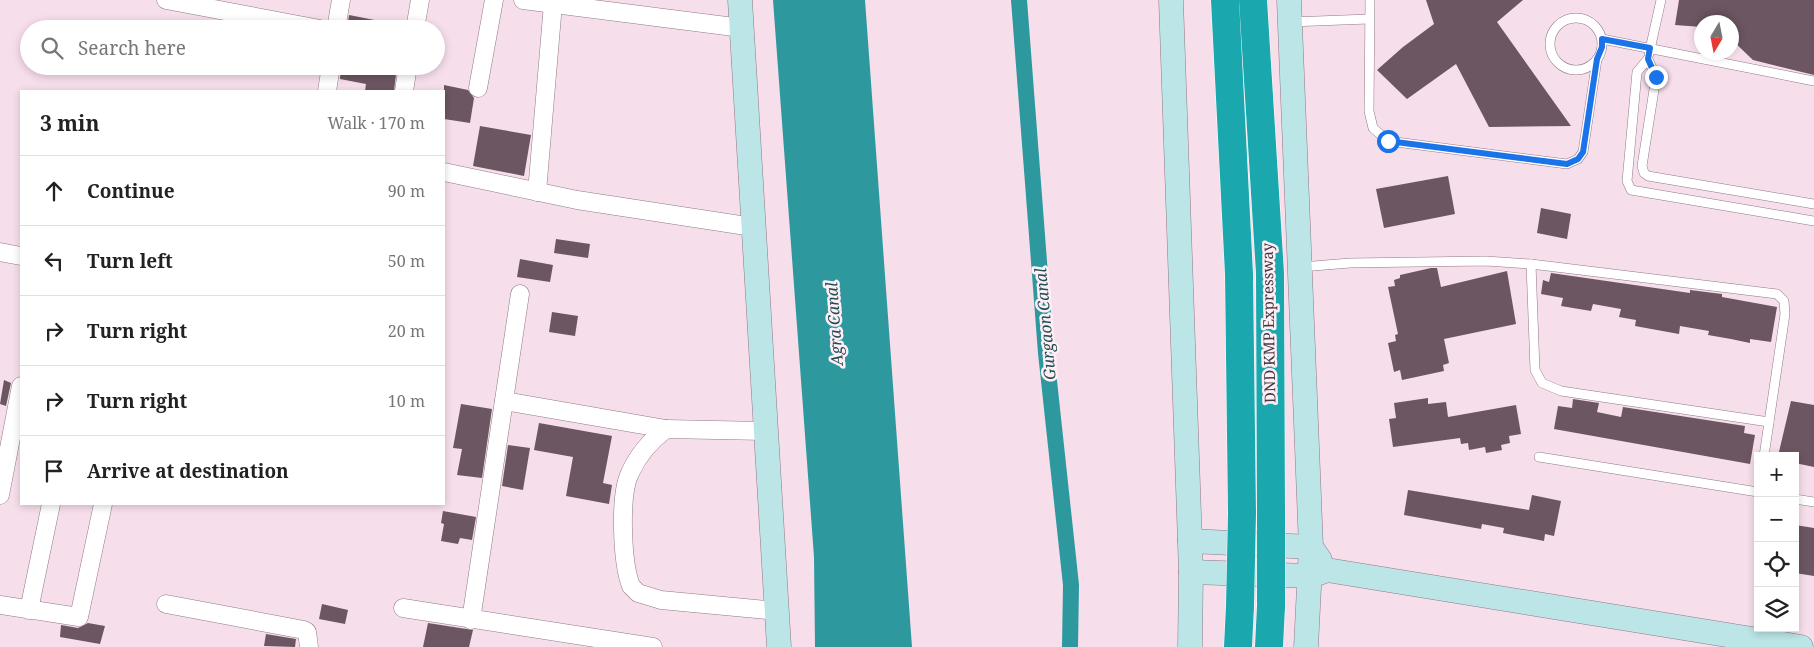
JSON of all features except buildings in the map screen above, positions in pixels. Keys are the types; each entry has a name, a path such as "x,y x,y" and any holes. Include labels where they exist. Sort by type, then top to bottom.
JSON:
{"highway":[{"name":"DND KMP Expressway","path":"1226,0 1239,274 1242,513 1238,647"},
{"name":"DND KMP Expressway","path":"1253,0 1270,273 1271,606 1269,647"}],"street":[{"path":"166,0 272,20"},
{"path":"338,20 341,0"},
{"path":"417,20 420,0"},
{"path":"478,88 494,0"},
{"path":"523,0 742,28"},
{"path":"740,0 780,647"},
{"path":"1171,0 1191,572 1190,647"},
{"path":"536,192 554,4"},
{"path":"1289,11 1311,547 1319,573 1306,647"},
{"path":"327,90 330,75"},
{"path":"404,90 407,75"},
{"path":"445,172 536,192 753,227"},
{"path":"0,252 20,256"},
{"path":"471,620 520,294"},
{"path":"0,495 9,457 20,392"},
{"path":"504,401 666,429 767,431"},
{"path":"666,429 644,449 629,474 623,517 625,560 631,586 638,593 661,600 777,610"},
{"path":"29,610 51,505"},
{"path":"0,605 79,617 102,505"},
{"path":"1190,541 1311,547"},
{"path":"1191,572 1319,573 1729,641 1801,647"},
{"path":"166,604 304,630 307,632 309,647"},
{"path":"404,608 653,647"}],"lane":[{"path":"1370,0 1369,111 1374,128 1379,136 1388,141 1551,163 1572,162 1578,159 1583,152 1597,59 1602,47 1602,39 1597,28 1589,21 1579,18 1569,19 1553,31 1550,41 1551,51 1556,60 1564,67 1573,70 1583,69 1597,59"},
{"path":"1661,0 1648,59 1637,72 1627,181 1631,190 1814,221"},
{"path":"1289,11 1369,20"},
{"path":"1602,39 1814,80"},
{"path":"1648,59 1656,77 1642,166 1644,173 1648,176 1814,204"},
{"path":"1301,267 1350,263 1486,261 1531,264 1777,294 1784,301 1785,314 1765,452"},
{"path":"1531,264 1535,370 1542,383 1560,391 1769,422"},
{"path":"1538,457 1754,491"},
{"path":"1799,500 1814,502"}],"water":[{"name":"Agra Canal","path":"773,0 865,0 912,647 815,647 814,557"}],"waterway":[{"name":"Gurgaon Canal","path":"1019,0 1046,353 1071,585 1070,647"}],"route":[{"path":"1388,141 1567,164 1578,159 1583,152 1597,59 1602,47 1602,39 1650,48 1648,59 1656,77"}]}
